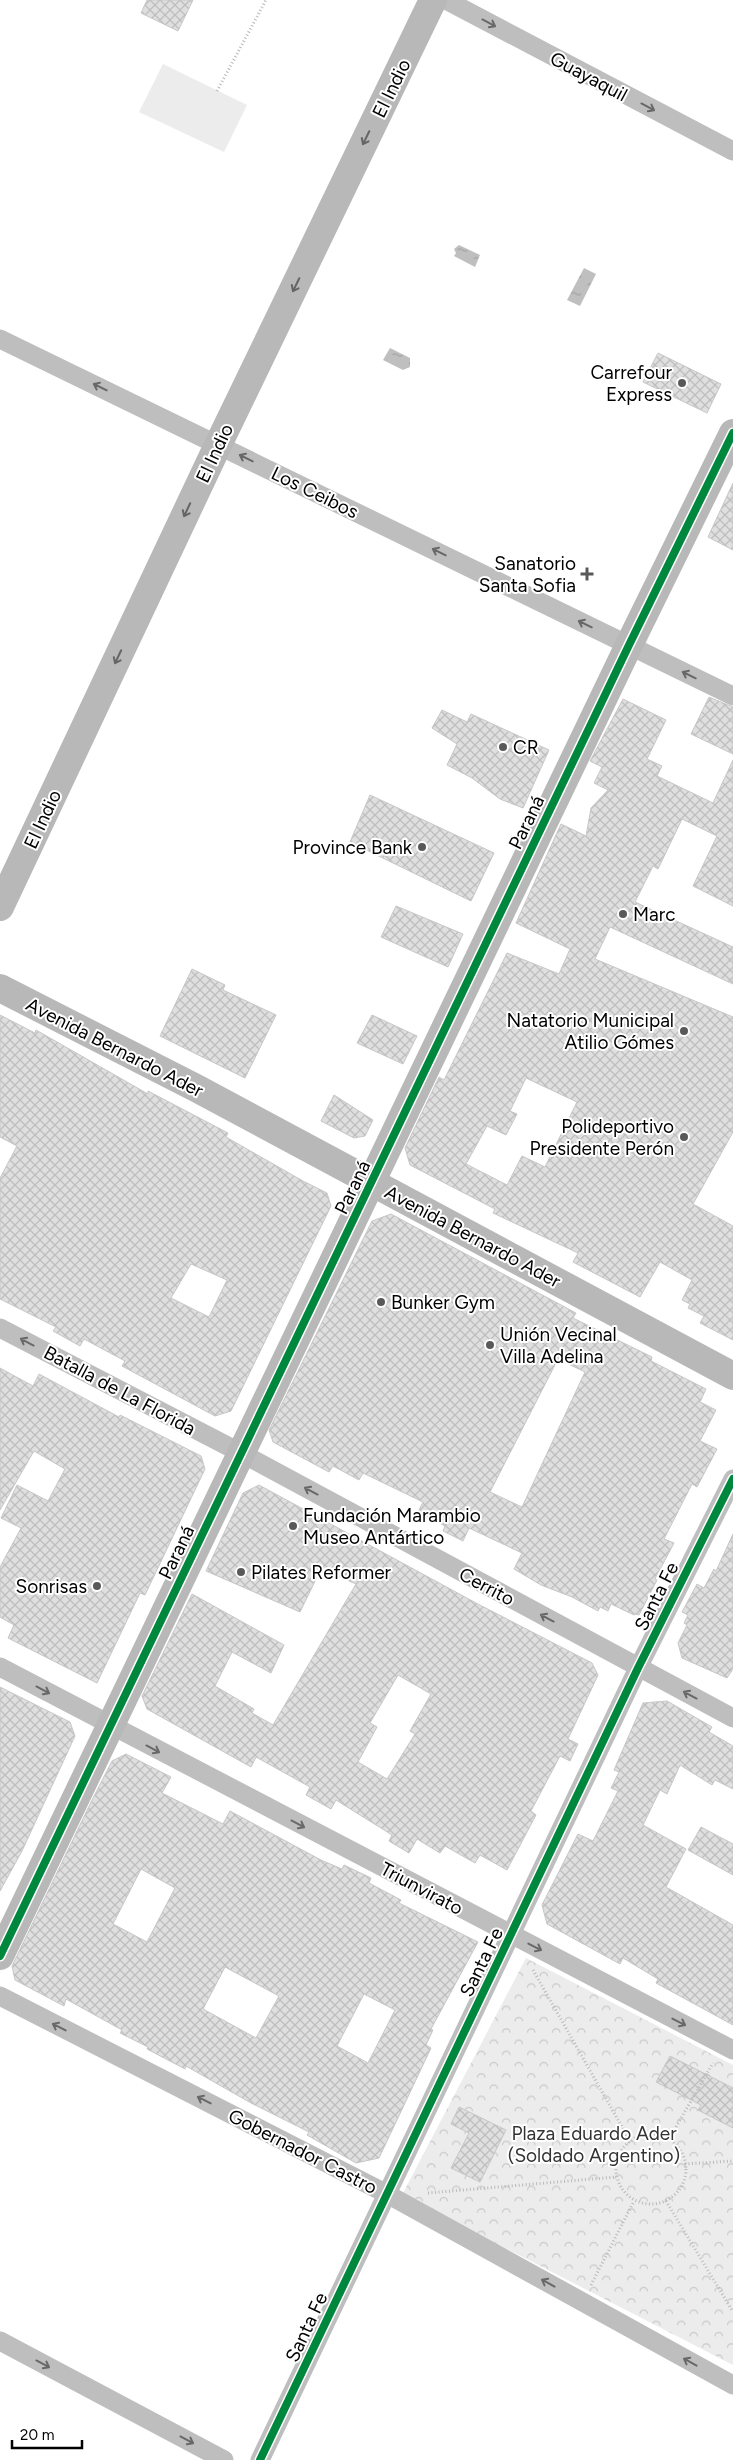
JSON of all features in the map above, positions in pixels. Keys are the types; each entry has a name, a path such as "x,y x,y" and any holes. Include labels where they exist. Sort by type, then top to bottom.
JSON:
{"street":[{"name":"El Indio","path":"0,907 218,445 433,0"},
{"name":"Guayaquil","path":"446,0 733,151"},
{"name":"Los Ceibos","path":"0,339 733,696"},
{"name":"Paraná","path":"0,1956 629,645 733,433"},
{"name":"Avenida Bernardo Ader","path":"0,988 373,1182 733,1376"},
{"name":"Batalla de La Florida","path":"0,1328 241,1453"},
{"name":"Cerrito","path":"241,1453 733,1718"},
{"name":"Santa Fe","path":"260,2460 393,2197 512,1936 638,1668 733,1479"},
{"name":"Triunvirato","path":"0,1667 728,2048"},
{"name":"Gobernador Castro","path":"0,1996 393,2197 733,2386"},
{"path":"0,2341 224,2460"}],"path":[{"path":"217,91 266,0"},
{"path":"531,1945 526,1958 630,2141"},
{"path":"669,2139 728,2048"},
{"path":"649,2134 669,2139 677,2146 686,2164 686,2175 682,2186 675,2195 666,2201 650,2204 634,2201 620,2187 616,2177 618,2157 630,2141 649,2134"},
{"path":"686,2164 733,2161"},
{"path":"393,2197 616,2177"},
{"path":"582,2302 634,2201"},
{"path":"666,2201 733,2312"}],"green space":[{"path":"163,64 247,105 224,152 139,112"},
{"name":"Plaza Eduardo Ader (Soldado Argentino)","path":"526,1958 733,2065 733,2365 402,2195"}],"water":[{"path":"459,245 480,255 475,267 454,256 456,253 454,249"},
{"path":"584,268 596,274 580,306 567,300"},
{"path":"390,348 410,358 410,367 403,370 383,360"}],"building":[{"path":"147,0 193,0 178,31 141,13"},
{"name":"Carrefour Express","path":"658,353 721,384 707,413 643,382"},
{"path":"733,483 733,550 708,537"},
{"path":"709,697 733,707 733,754 691,734"},
{"path":"623,699 666,720 647,759 662,766 657,776 713,803 733,760 733,906 693,886 717,836 682,819 658,869 653,866 635,902 733,947 733,984 610,927 595,959 733,1017 733,1132 693,1204 733,1226 733,1340 700,1323 704,1316 688,1308 690,1304 682,1300 692,1280 660,1262 640,1297 573,1262 578,1253 493,1213 495,1209 410,1165 405,1148 439,1077 444,1080 507,953 559,974 570,949 516,923 561,824 586,836 591,808 608,790 594,783 602,767 590,761","holes":["526,1078 577,1102 545,1167 522,1156 507,1185 466,1164 487,1126 506,1135 517,1114 510,1111"]},
{"name":"CR","path":"442,710 467,722 471,714 549,750 523,808 500,799 472,778 447,765 457,744 432,728"},
{"name":"Province Bank","path":"370,795 494,853 471,901 350,842"},
{"path":"396,906 463,934 448,967 381,937"},
{"path":"192,969 225,985 223,990 276,1015 245,1078 160,1036"},
{"path":"0,1015 35,1033 36,1030 148,1094 148,1091 228,1133 226,1137 327,1193 331,1206 231,1411 215,1416 122,1366 125,1361 84,1339 80,1346 53,1331 56,1327 0,1299 0,1178 17,1146 0,1137","holes":["191,1264 227,1280 209,1317 171,1298"]},
{"path":"372,1015 417,1036 403,1064 357,1043"},
{"path":"334,1095 373,1120 365,1136 354,1138 321,1121"},
{"path":"391,1214 576,1313 573,1318 652,1357 651,1361 706,1389 700,1402 716,1410 700,1441 717,1449 697,1487 692,1484 664,1539 674,1543 639,1615 634,1615 611,1604 608,1611 600,1607 598,1611 572,1597 541,1585 514,1569 522,1553 469,1528 463,1541 443,1531 445,1526 418,1512 423,1502 363,1473 359,1480 333,1466 329,1472 273,1442 269,1430 372,1221","holes":["558,1359 585,1372 522,1507 490,1492"]},
{"path":"0,1368 33,1386 39,1374 119,1417 120,1415 201,1456 205,1469 145,1595 140,1593 97,1683 8,1638 14,1625 0,1617 0,1567 21,1528 1,1518 17,1485 48,1501 65,1469 34,1451 0,1510"},
{"path":"259,1485 476,1603 592,1663 598,1675 568,1739 578,1744 570,1761 560,1756 531,1811 536,1815 507,1870 480,1855 475,1863 445,1846 440,1853 417,1839 409,1853 389,1841 392,1835 336,1800 331,1809 306,1795 310,1787 256,1757 251,1767 147,1709 142,1696 192,1594 284,1645 271,1673 232,1652 215,1686 254,1709 252,1713 273,1725 356,1584 321,1569 300,1612 206,1571 243,1493","holes":["398,1675 431,1694 410,1731 415,1734 387,1779 358,1762 377,1727 370,1723"]},
{"path":"733,1534 733,1669 727,1678 682,1658 678,1643 687,1625 684,1623 688,1615 682,1612 697,1584 704,1588 714,1569 716,1571"},
{"path":"0,1687 70,1722 75,1736 22,1851 0,1891"},
{"path":"667,1701 712,1727 709,1732 733,1746 733,1789 715,1780 712,1785 680,1765 667,1794 660,1790 643,1825 686,1849 666,1887 733,1925 733,2025 656,1983 658,1979 623,1958 620,1964 547,1924 542,1905 578,1834 593,1841 618,1791 611,1788 619,1772 614,1770 643,1703"},
{"path":"126,1754 171,1777 162,1793 223,1824 230,1811 321,1860 342,1869 344,1865 371,1878 369,1883 401,1900 399,1903 478,1942 431,2029 433,2030 426,2045 431,2048 379,2158 356,2163 307,2135 309,2132 251,2103 186,2066 185,2069 147,2049 148,2047 120,2033 122,2030 66,1999 64,2006 15,1980 12,1966 112,1761","holes":["141,1869 175,1888 147,1942 113,1924","225,1967 279,1996 256,2038 203,2009","364,1994 395,2010 368,2063 337,2046"]},
{"path":"701,1827 733,1844 733,1875 688,1850"},
{"path":"670,2056 733,2088 733,2128 698,2110 701,2105 656,2082"},
{"path":"459,2107 506,2130 480,2182 451,2168 469,2133 451,2124"}],"cycle path":[{"path":"0,1956 629,645 733,433"},
{"path":"260,2460 638,1668 733,1479"}],"place":[{"name":"Carrefour Express","path":"682,383"},
{"name":"Sanatorio Santa Sofia","path":"587,574"},
{"name":"CR","path":"503,747"},
{"name":"Province Bank","path":"422,847"},
{"name":"Marc","path":"623,914"},
{"name":"Natatorio Municipal Atilio Gómes","path":"684,1031"},
{"name":"Polideportivo Presidente Perón","path":"684,1137"},
{"name":"Bunker Gym","path":"381,1302"},
{"name":"Unión Vecinal Villa Adelina","path":"490,1345"},
{"name":"Fundación Marambio Museo Antártico","path":"293,1526"},
{"name":"Pilates Reformer","path":"241,1572"},
{"name":"Sonrisas","path":"97,1586"}]}
